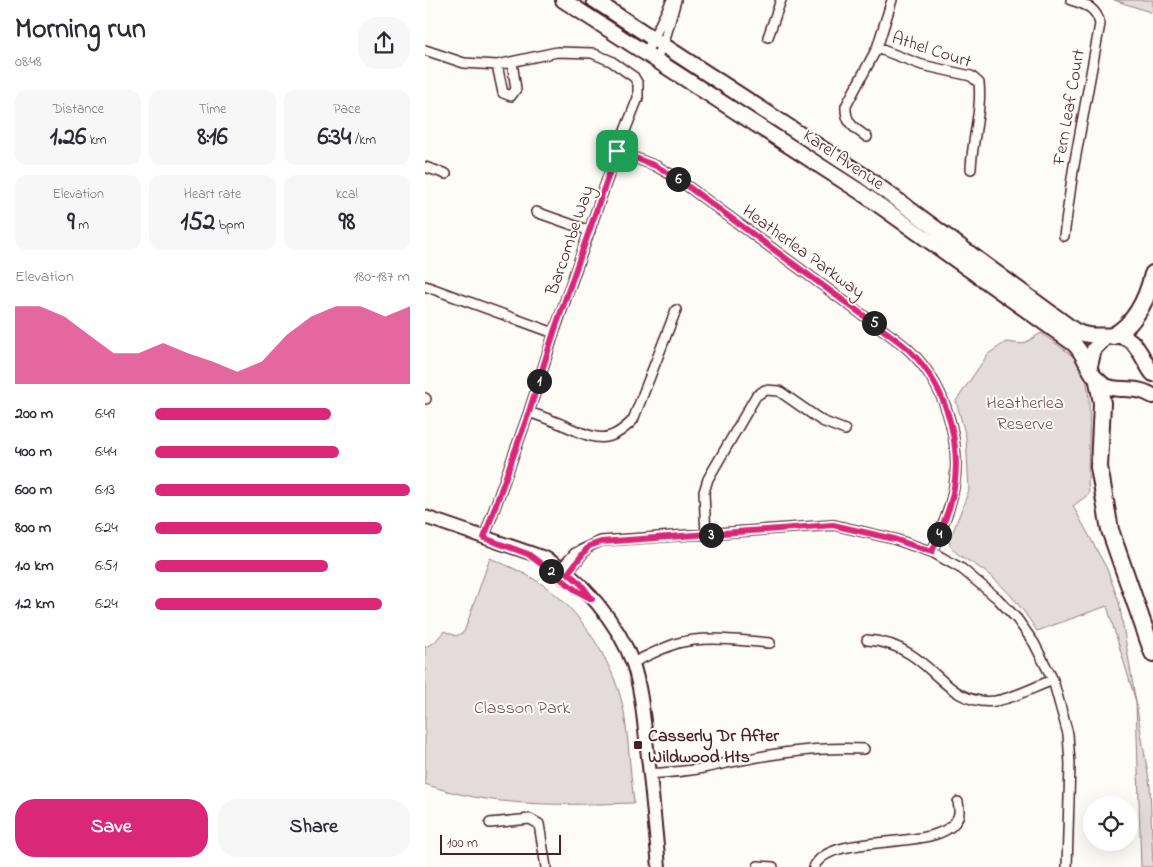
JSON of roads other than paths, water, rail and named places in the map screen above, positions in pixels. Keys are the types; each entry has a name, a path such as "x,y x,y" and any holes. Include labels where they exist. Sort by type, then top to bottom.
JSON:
{"highway":[{"path":"1110,336 1123,330 1136,315 1147,297 1153,274"},
{"path":"1098,381 1102,403 1099,467 1110,530 1153,653"}],"main road":[{"name":"Karel Avenue","path":"563,0 786,142 901,220 1074,344 1080,350 1090,366 1092,375 1098,381"},
{"name":"Karel Avenue","path":"594,0 748,99 893,196 1075,330 1093,337 1110,336 1125,338 1136,346 1153,374"},
{"path":"748,99 757,112 790,134 789,140 786,142"},
{"path":"1090,366 1094,349 1110,336"},
{"path":"1098,381 1114,388 1138,388 1153,396"}],"street":[{"path":"659,43 672,0"},
{"path":"651,56 659,43 677,0"},
{"path":"768,37 781,0"},
{"path":"867,137 851,126 845,117 846,106 877,48 892,0"},
{"name":"Fern Leaf Court","path":"1064,236 1100,24 1098,14 1092,7 1071,0"},
{"name":"Athel Court","path":"877,48 922,65 971,76 979,83 981,94 972,148 971,169"},
{"name":"Barcombe Way","path":"425,50 464,63 497,65 557,52 575,51 602,56 634,76 638,84 638,98 617,151 554,332 529,412 484,538"},
{"path":"497,65 503,92 511,96 516,88 512,62"},
{"name":"Heatherlea Parkway","path":"617,151 656,166 683,183 886,332 911,352 929,374 942,398 950,421 955,456 955,482 949,508 932,552"},
{"path":"425,167 446,174"},
{"path":"536,212 590,231"},
{"path":"425,286 554,332"},
{"path":"529,412 588,437 607,438 622,432 633,420 675,310"},
{"path":"706,536 704,492 708,479 756,396 765,390 779,391 822,421 845,430"},
{"path":"425,517 528,554 541,565 562,573 577,591 592,599 620,637 632,663 642,700 659,867"},
{"path":"562,573 575,553 601,542 706,536 833,525 894,539 932,552 961,569 997,598 1017,619 1034,643 1053,680 1068,734 1070,764 1067,867"},
{"path":"632,663 666,647 688,641 713,639 770,643"},
{"path":"867,640 885,641 905,650 923,663 944,684 968,699 982,701 1005,699 1053,680"},
{"path":"650,774 707,768 764,754 839,748 864,749"},
{"path":"815,867 826,853 851,846 899,842 942,832 953,826 959,816 958,802"},
{"path":"490,823 530,819 539,824 546,867"},
{"path":"758,866 773,867"}],"place":[{"name":"Casserly Dr After Wildwood Hts","path":"638,745"}],"park label":[{"name":"Heatherlea Reserve","path":"1025,412"},
{"name":"Classon Park","path":"522,707"}]}
